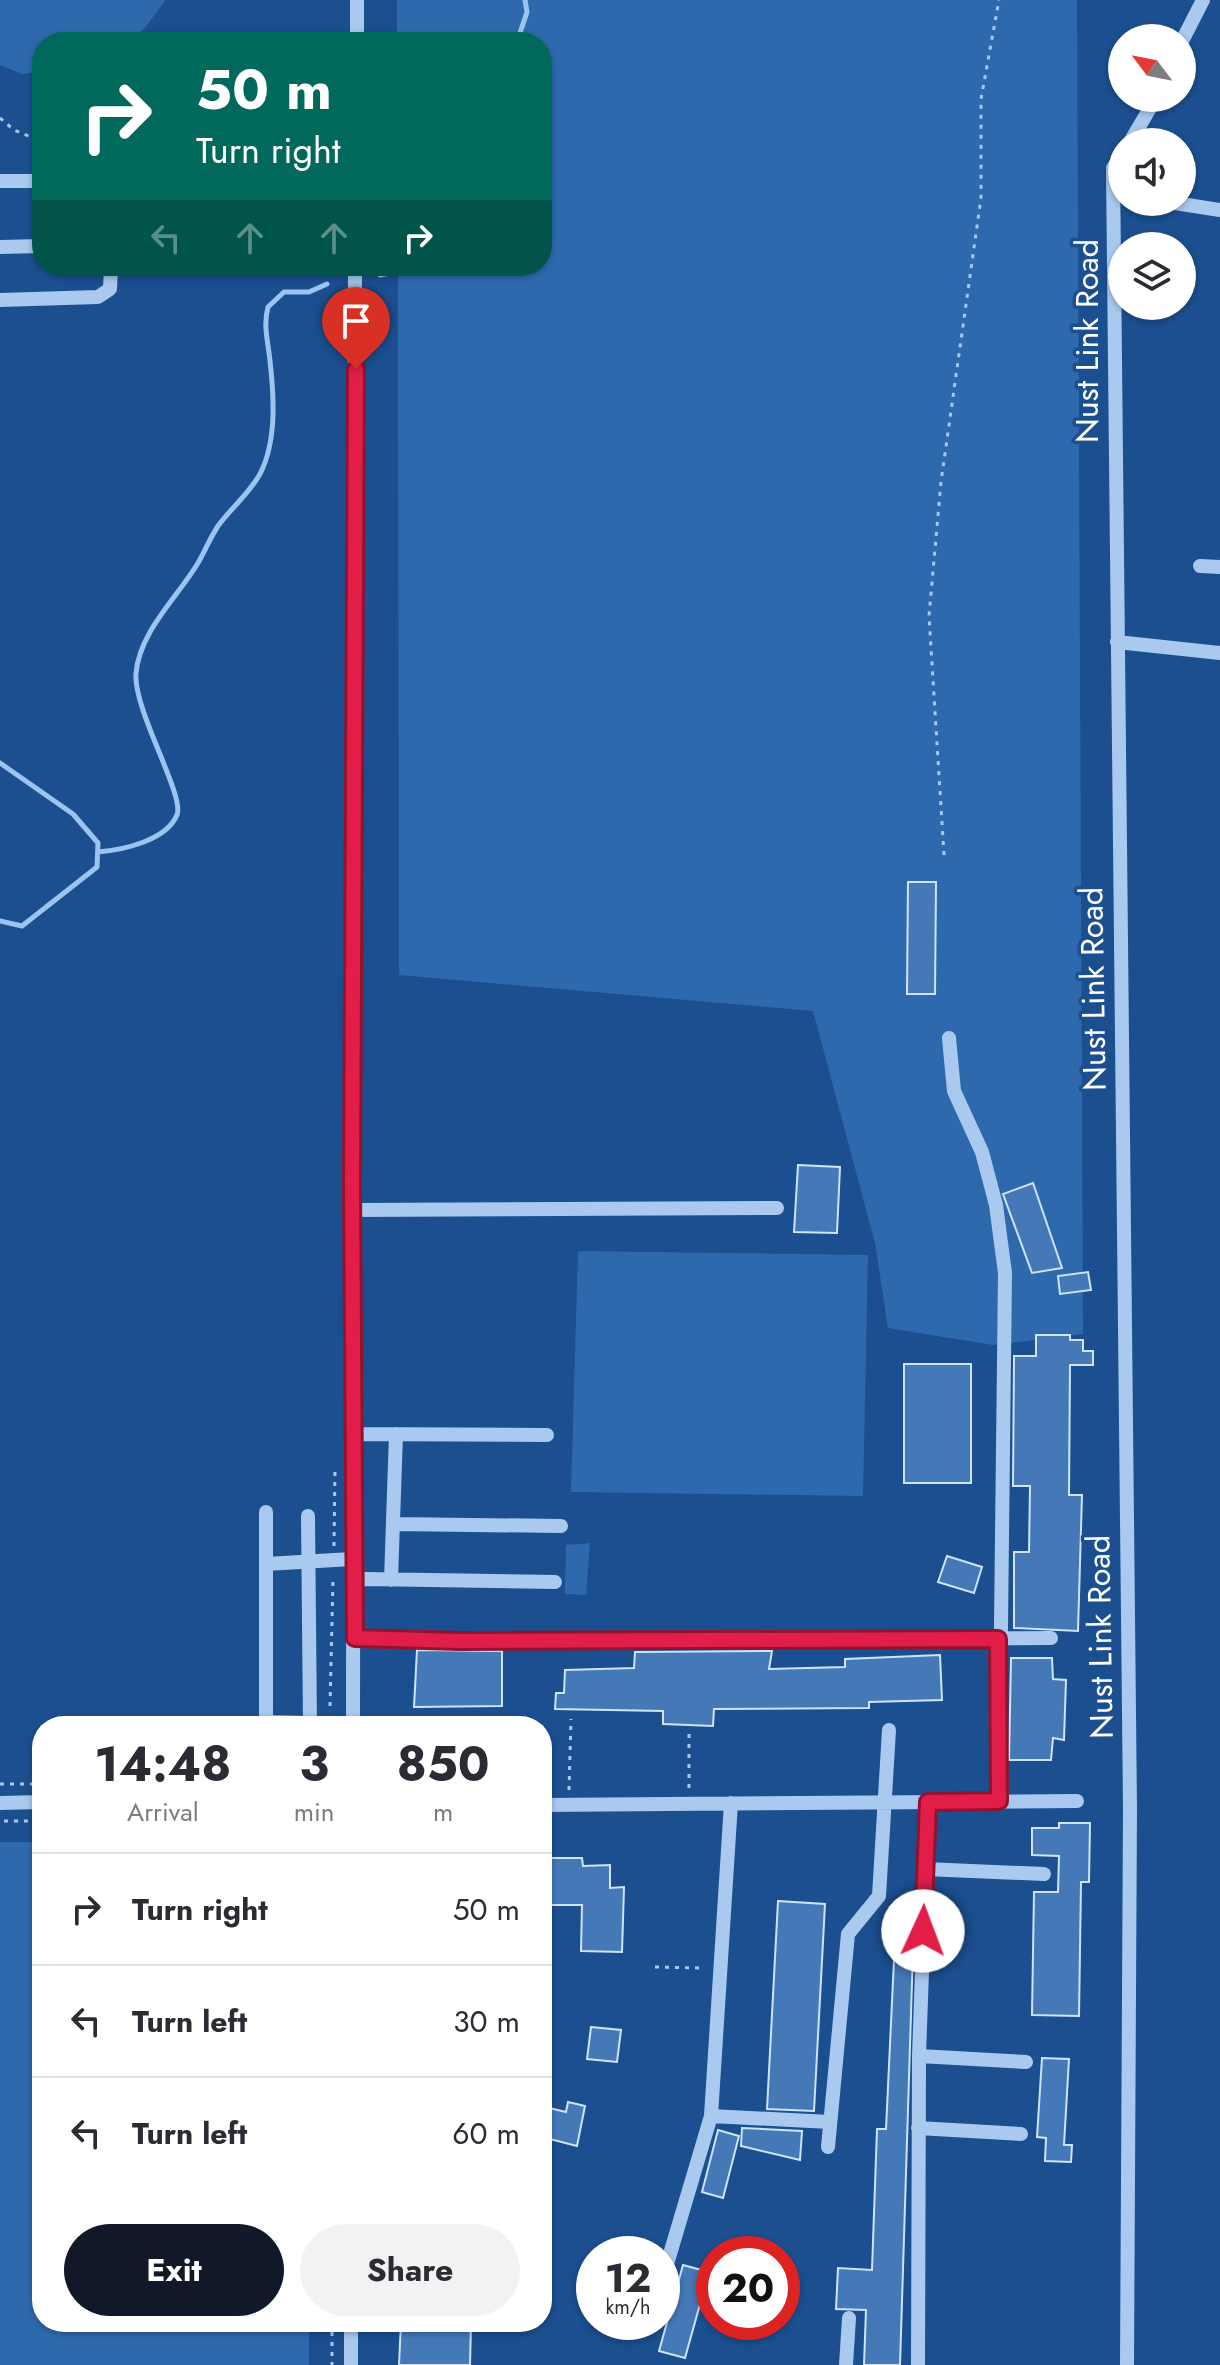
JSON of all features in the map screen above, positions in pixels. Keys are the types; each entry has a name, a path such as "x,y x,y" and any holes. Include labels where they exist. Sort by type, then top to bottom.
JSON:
{"street":[{"path":"357,0 357,32"},
{"path":"1191,24 1203,0"},
{"path":"0,181 32,181"},
{"path":"1196,206 1220,210"},
{"name":"Nust Link Road","path":"1113,216 1130,1809 1127,2365"},
{"path":"0,247 32,246"},
{"path":"0,300 98,297 110,289 111,276"},
{"path":"353,1716 355,276"},
{"path":"1200,566 1220,567"},
{"path":"1117,642 1220,653"},
{"path":"949,1038 954,1091 982,1152 996,1205 1005,1273 998,1639 999,1801"},
{"path":"352,1210 777,1208"},
{"path":"352,1434 547,1435"},
{"path":"391,1580 396,1434"},
{"path":"266,1512 266,1716"},
{"path":"308,1516 310,1716"},
{"path":"393,1524 561,1526"},
{"path":"266,1564 352,1559"},
{"path":"353,1583 391,1580 555,1582"},
{"path":"355,1638 460,1641 1051,1638"},
{"path":"828,2147 848,1934 879,1896 889,1730"},
{"path":"552,1805 1077,1801"},
{"path":"0,1803 32,1802"},
{"path":"918,2365 919,2056 928,1802"},
{"path":"675,2236 711,2116 731,1803"},
{"path":"925,1869 1044,1874"},
{"path":"919,2056 1026,2062"},
{"path":"711,2116 830,2122"},
{"path":"918,2128 1021,2134"},
{"path":"846,2365 849,2318"},
{"path":"351,2332 351,2365"}],"path":[{"path":"944,855 929,616 941,482 981,198 981,99 999,0"},
{"path":"0,118 14,130 32,137"},
{"path":"569,1790 571,1719"},
{"path":"689,1734 689,1789"},
{"path":"0,1784 32,1784"},
{"path":"0,1821 32,1821"},
{"path":"655,1967 721,1968"},
{"path":"332,2332 332,2365"}],"shaded area":[{"path":"0,0 166,0 141,32 32,32 32,72 22,74 0,65"},
{"path":"397,0 1077,0 1083,1334 993,1345 888,1328 875,1243 813,1011 399,975 398,276 552,276 552,32 397,32"},
{"path":"578,1251 868,1255 863,1496 571,1492"},
{"path":"590,1543 586,1595 565,1594 566,1545"},
{"path":"0,1842 32,1842 32,2332 309,2332 309,2365 0,2365"}],"building":[{"path":"908,882 936,882 935,994 907,994"},
{"path":"798,1165 840,1167 837,1233 794,1232"},
{"path":"1033,1183 1062,1268 1032,1273 1003,1194"},
{"path":"1088,1272 1091,1290 1060,1294 1058,1276"},
{"path":"1036,1335 1070,1335 1070,1340 1083,1340 1083,1351 1093,1351 1093,1365 1070,1365 1069,1495 1082,1495 1078,1631 1014,1628 1014,1552 1029,1552 1030,1486 1013,1486 1014,1356 1036,1356"},
{"path":"904,1364 971,1364 971,1483 904,1483"},
{"path":"947,1556 982,1567 974,1593 938,1582"},
{"path":"417,1650 502,1651 502,1706 414,1707"},
{"path":"772,1651 769,1669 845,1667 845,1659 940,1655 942,1700 869,1702 869,1708 714,1709 713,1726 663,1724 663,1711 555,1709 556,1693 564,1693 565,1670 634,1668 635,1652"},
{"path":"1011,1658 1052,1658 1053,1679 1066,1680 1064,1740 1053,1738 1051,1760 1009,1760"},
{"path":"1059,1823 1090,1823 1089,1882 1081,1882 1079,2016 1032,2015 1034,1892 1058,1892 1059,1856 1032,1855 1032,1828 1059,1828"},
{"path":"552,1858 582,1858 583,1866 610,1865 610,1888 624,1887 622,1952 581,1951 582,1905 552,1905"},
{"path":"778,1901 825,1904 814,2111 767,2109"},
{"path":"896,1917 914,1918 900,2365 864,2365 866,2310 836,2309 838,2268 872,2270 877,2129 886,2129"},
{"path":"591,2027 621,2030 617,2062 587,2059"},
{"path":"1042,2058 1069,2059 1064,2145 1072,2145 1071,2162 1045,2161 1046,2138 1037,2137"},
{"path":"568,2102 585,2106 577,2146 552,2140 552,2109 566,2112"},
{"path":"742,2128 802,2131 800,2160 741,2146"},
{"path":"718,2130 739,2136 723,2198 702,2192"},
{"path":"683,2265 696,2268 696,2319 685,2358 659,2351 662,2340 680,2340 680,2276"},
{"path":"401,2332 471,2332 470,2365 399,2365"}],"waterway":[{"path":"520,32 527,12 525,0"},
{"path":"98,852 153,838 177,815 174,790 137,689 139,658 152,629 198,563 218,526 251,488 265,461 273,418 266,327 268,307 284,292 309,292 327,284"},
{"path":"0,763 73,814 98,843 97,867 22,926 0,921"}],"route":[{"path":"356,369 352,1184 352,1559 355,1638 460,1641 998,1639 999,1801 928,1802 923,1931"}]}
